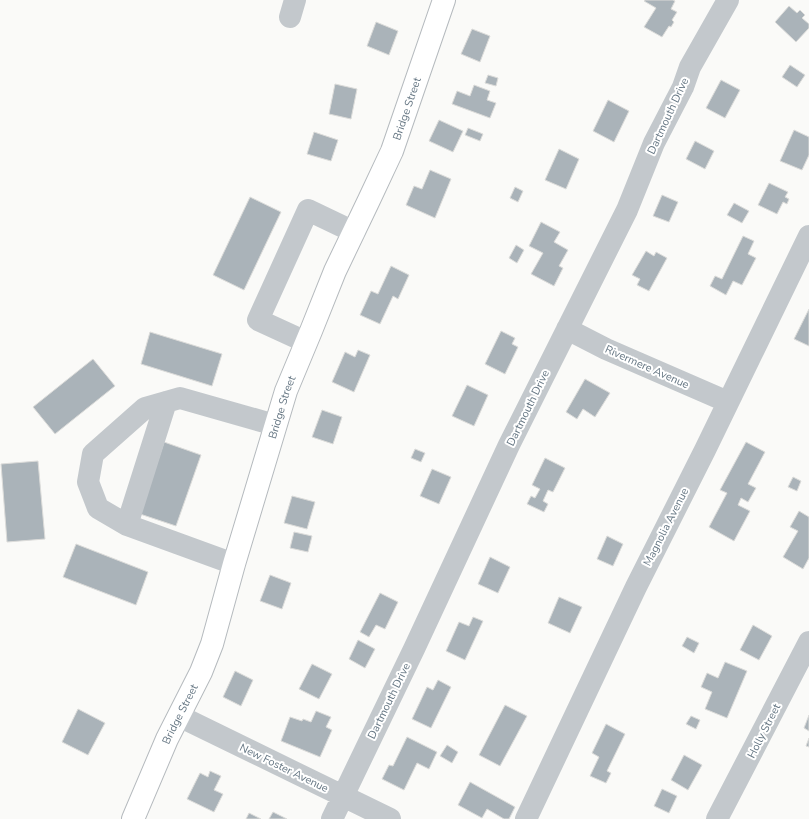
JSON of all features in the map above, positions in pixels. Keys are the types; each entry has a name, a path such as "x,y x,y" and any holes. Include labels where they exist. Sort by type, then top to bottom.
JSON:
{"main road":[{"name":"Bridge Street","path":"133,819 167,739 201,672 212,644 234,564 286,391 335,270 392,152 444,0"}],"street":[{"name":"Dartmouth Drive","path":"332,819 414,650 509,445 627,210 654,143 682,87 690,67 728,0"},
{"path":"306,342 258,320 308,210 354,232"},
{"name":"Magnolia Avenue","path":"526,819 636,587 809,236"},
{"name":"Rivermere Avenue","path":"567,329 606,349 728,402"},
{"path":"234,564 127,525 98,508 88,482 94,454 145,408 180,398 276,425"},
{"path":"127,525 166,402"},
{"name":"Holly Street","path":"717,819 809,642"},
{"name":"New Foster Avenue","path":"179,716 390,819"}],"building":[{"path":"644,1 675,1 671,9 677,12 672,20 674,22 671,27 669,26 662,37 644,27 656,8"},
{"path":"789,6 797,13 800,10 805,15 802,18 809,24 809,28 796,42 775,22"},
{"path":"376,22 398,31 389,55 367,46"},
{"path":"472,29 490,36 480,62 461,54"},
{"path":"790,65 805,75 797,87 782,77"},
{"path":"488,75 498,78 496,86 485,83"},
{"path":"721,80 740,90 725,118 706,108"},
{"path":"335,84 357,89 351,119 329,114"},
{"path":"474,85 490,91 487,100 496,103 490,118 452,104 457,91 470,96"},
{"path":"608,100 629,111 614,142 593,131"},
{"path":"439,120 463,131 453,152 429,141"},
{"path":"468,128 483,134 480,141 465,135"},
{"path":"794,130 809,137 809,155 802,170 780,161"},
{"path":"314,132 338,140 331,161 307,154"},
{"path":"695,141 714,151 705,169 686,159"},
{"path":"559,149 579,159 566,189 545,180"},
{"path":"430,170 451,179 435,218 406,205 414,186 422,189"},
{"path":"769,183 788,192 785,197 789,199 787,204 783,202 777,214 758,205"},
{"path":"515,187 523,191 518,202 510,198"},
{"path":"662,195 678,202 669,222 653,216"},
{"path":"250,197 281,212 244,290 213,275"},
{"path":"734,203 749,211 742,223 727,215"},
{"path":"541,222 560,232 554,242 568,250 559,266 563,268 554,286 531,274 543,253 529,246"},
{"path":"743,236 754,241 748,254 756,258 742,285 733,281 726,295 710,286 715,276 722,279"},
{"path":"516,245 524,250 517,263 509,258"},
{"path":"646,251 654,256 656,252 667,258 649,291 637,285 640,279 632,275"},
{"path":"391,266 409,275 398,299 393,296 380,324 360,315 371,291 378,294"},
{"path":"809,309 809,346 794,339"},
{"path":"501,331 515,338 512,344 518,347 505,374 485,364"},
{"path":"150,332 222,354 212,386 141,364"},
{"path":"358,350 370,355 354,392 332,382 345,352 355,357"},
{"path":"93,359 115,386 55,434 33,407"},
{"path":"585,379 610,393 595,417 583,409 577,419 566,412"},
{"path":"467,385 488,395 474,426 452,416"},
{"path":"322,410 342,417 333,444 312,437"},
{"path":"164,442 201,455 176,526 140,514"},
{"path":"746,442 765,452 748,484 756,488 748,502 741,498 738,505 750,511 734,541 709,527 727,493 720,490"},
{"path":"415,449 425,453 421,462 411,458"},
{"path":"545,458 565,468 553,492 548,490 543,501 548,504 544,512 527,504 531,496 535,498 540,489 532,485"},
{"path":"38,461 45,539 7,542 1,464"},
{"path":"432,469 451,477 439,504 420,496"},
{"path":"793,477 801,481 797,491 788,487"},
{"path":"292,496 315,502 307,529 284,523"},
{"path":"799,511 809,517 809,558 803,569 783,557 798,531 790,527"},
{"path":"294,532 312,536 308,552 290,548"},
{"path":"607,536 623,544 613,566 597,559"},
{"path":"76,544 148,572 136,605 63,577"},
{"path":"490,557 510,567 498,593 478,584"},
{"path":"270,575 291,583 282,609 260,601"},
{"path":"380,593 398,602 385,629 376,625 369,637 360,632"},
{"path":"559,597 582,607 570,633 548,623"},
{"path":"473,617 483,621 465,660 446,651 459,622 469,626"},
{"path":"753,625 772,636 759,660 740,650"},
{"path":"687,637 699,643 694,653 682,646"},
{"path":"358,640 375,649 365,668 349,659"},
{"path":"725,662 747,671 727,718 705,709 712,692 701,687 707,673 718,678"},
{"path":"312,664 332,674 319,699 299,689"},
{"path":"235,671 253,680 241,706 223,697"},
{"path":"438,680 451,687 431,728 412,719 427,687 433,690"},
{"path":"505,705 527,716 500,766 479,755"},
{"path":"78,709 105,723 88,755 62,742"},
{"path":"316,711 331,717 326,727 332,730 320,757 281,741 290,717 311,722"},
{"path":"809,715 809,731 804,728"},
{"path":"691,716 700,720 696,729 686,724"},
{"path":"606,724 625,734 607,771 611,773 606,783 590,776 599,757 592,753"},
{"path":"407,737 437,752 429,769 417,763 404,790 382,779 389,765 393,766"},
{"path":"809,738 809,747 806,746"},
{"path":"447,745 458,752 452,763 440,756"},
{"path":"684,755 702,765 688,790 671,780"},
{"path":"210,771 221,776 214,790 223,794 214,812 187,799 200,773 208,777"},
{"path":"470,782 515,807 509,819 504,819 487,809 482,818 458,805"},
{"path":"662,789 677,796 669,813 654,806"},
{"path":"273,812 287,819 269,819"},
{"path":"249,813 261,819 246,819"}]}
